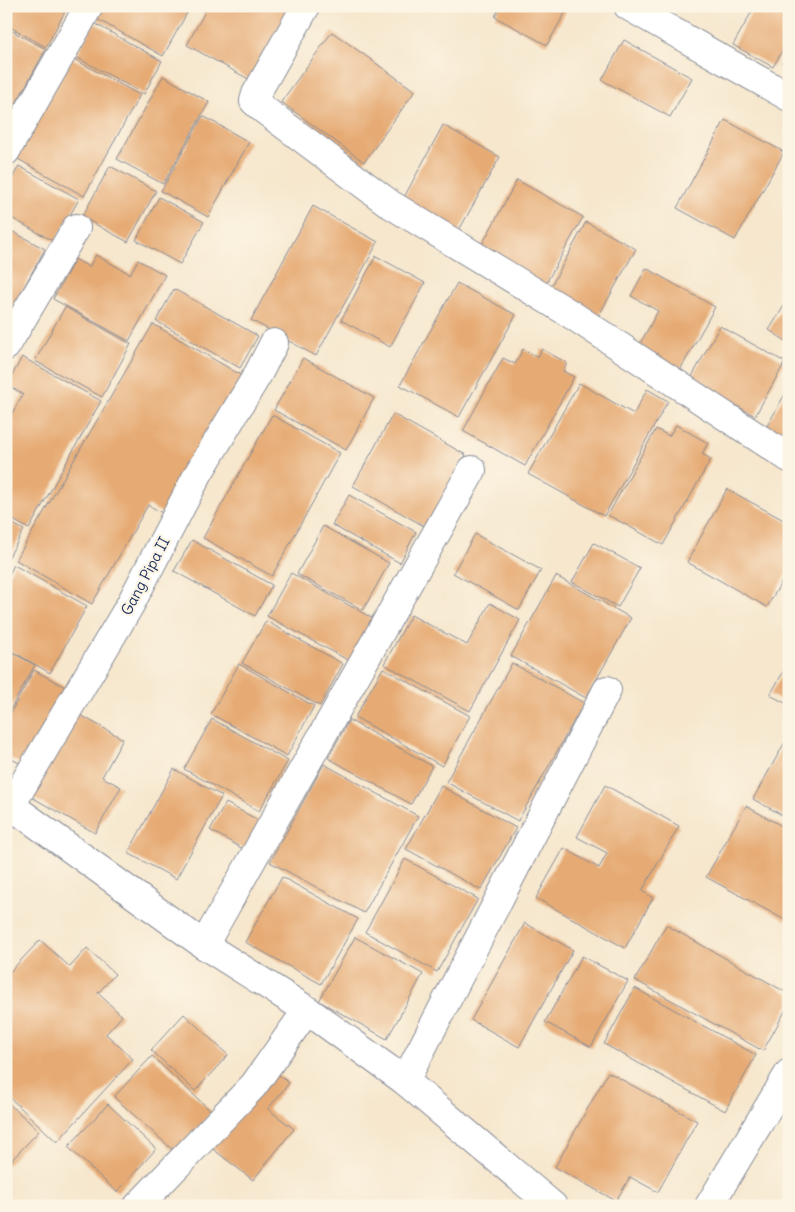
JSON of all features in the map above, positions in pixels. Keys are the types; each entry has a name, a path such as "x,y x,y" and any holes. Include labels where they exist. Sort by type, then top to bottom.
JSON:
{"street":[{"path":"6,151 89,6"},
{"path":"306,6 256,94 254,101 390,204 569,313 789,458"},
{"path":"628,6 789,97"},
{"path":"6,346 76,228"},
{"name":"Gang Pipa II","path":"8,804 130,605 198,474 258,374 274,343"},
{"path":"204,945 472,470"},
{"path":"405,1081 607,690"},
{"path":"8,804 204,945 307,1010 405,1081 553,1206"},
{"path":"138,1206 254,1085 307,1010"},
{"path":"709,1206 789,1073"}],"building":[{"path":"6,6 68,6 46,47 6,25"},
{"path":"95,6 191,6 163,56 90,15"},
{"path":"208,6 294,6 252,81 187,45"},
{"path":"500,6 569,6 547,45 495,17"},
{"path":"755,6 789,6 789,39 773,67 733,45"},
{"path":"94,23 162,61 144,94 76,57"},
{"path":"6,28 46,49 13,109 6,106"},
{"path":"332,32 415,91 364,162 281,102"},
{"path":"624,40 692,78 670,117 602,80"},
{"path":"789,51 789,67 782,63"},
{"path":"72,58 140,95 84,196 16,158"},
{"path":"163,76 209,102 163,184 117,159"},
{"path":"203,116 249,142 208,217 161,191"},
{"path":"725,120 784,152 735,240 677,208"},
{"path":"443,125 500,157 458,232 402,201"},
{"path":"19,166 79,199 55,242 6,215 6,189"},
{"path":"110,166 156,191 128,242 82,217"},
{"path":"517,180 583,217 544,287 479,250"},
{"path":"159,197 204,222 180,264 136,240"},
{"path":"313,206 378,242 316,356 251,320"},
{"path":"586,222 636,249 598,317 549,290"},
{"path":"6,228 45,249 9,314 6,313"},
{"path":"96,255 130,274 138,260 165,275 129,341 53,299 75,259 89,267"},
{"path":"376,256 425,283 390,347 341,320"},
{"path":"646,268 715,307 679,372 637,349 658,311 631,296"},
{"path":"457,283 516,315 459,417 400,385"},
{"path":"174,289 258,336 240,368 156,321"},
{"path":"789,298 789,343 769,330"},
{"path":"65,307 131,344 102,397 35,361"},
{"path":"153,324 246,378 166,515 148,505 92,604 16,560"},
{"path":"720,326 785,362 755,416 690,380"},
{"path":"523,349 538,357 542,349 567,363 563,371 574,377 525,466 463,431 503,358 515,364"},
{"path":"22,357 101,401 29,529 6,516 6,424 23,394 7,385"},
{"path":"303,358 374,398 346,450 274,410"},
{"path":"579,383 634,414 647,389 668,401 604,516 528,474"},
{"path":"789,387 789,450 762,435"},
{"path":"393,414 466,455 426,527 353,486"},
{"path":"272,415 340,453 272,576 203,538"},
{"path":"676,425 708,443 702,454 711,459 663,545 608,515 656,429 669,436"},
{"path":"727,489 789,523 789,569 767,607 687,562"},
{"path":"349,495 416,532 400,563 332,525"},
{"path":"6,520 24,530 6,562"},
{"path":"323,526 389,563 363,610 297,574"},
{"path":"475,534 541,570 519,610 453,573"},
{"path":"192,540 272,585 255,616 174,571"},
{"path":"594,543 640,568 618,607 572,582"},
{"path":"14,565 87,606 50,673 6,648 6,580"},
{"path":"291,573 381,623 357,665 267,616"},
{"path":"556,576 631,618 586,698 511,656"},
{"path":"490,603 520,620 470,711 384,664 411,615 467,645"},
{"path":"266,621 343,664 320,706 242,663"},
{"path":"6,649 35,665 6,717"},
{"path":"789,662 789,705 770,695"},
{"path":"512,663 584,703 518,821 446,782"},
{"path":"239,664 314,706 287,756 211,714"},
{"path":"383,668 470,716 442,766 355,717"},
{"path":"34,670 67,688 25,766 6,756 6,721"},
{"path":"75,712 123,739 102,777 121,787 95,833 28,795"},
{"path":"212,719 288,761 259,811 184,769"},
{"path":"349,720 432,766 411,804 328,758"},
{"path":"789,735 789,819 753,799"},
{"path":"324,764 418,816 364,913 270,862"},
{"path":"174,769 222,796 176,879 128,853"},
{"path":"605,785 679,826 642,891 653,898 625,948 536,898 564,848 599,868 607,853 577,837"},
{"path":"441,786 516,828 481,890 406,849"},
{"path":"226,803 260,821 245,850 210,830"},
{"path":"746,806 789,830 789,914 785,920 706,877"},
{"path":"405,859 478,899 437,972 365,932"},
{"path":"282,877 358,919 321,984 245,942"},
{"path":"525,923 573,950 519,1047 471,1020"},
{"path":"666,925 789,994 789,1004 763,1051 635,980"},
{"path":"355,937 423,974 387,1039 319,1001"},
{"path":"40,940 70,967 87,948 115,974 98,993 122,1016 106,1034 133,1059 57,1142 6,1094 6,976"},
{"path":"582,956 628,981 591,1047 545,1022"},
{"path":"635,988 756,1055 725,1111 604,1044"},
{"path":"184,1014 228,1055 195,1091 151,1050"},
{"path":"152,1056 212,1112 175,1152 114,1097"},
{"path":"270,1068 289,1083 268,1109 294,1129 253,1180 209,1146"},
{"path":"608,1072 697,1121 658,1192 630,1177 616,1201 555,1167"},
{"path":"6,1101 39,1131 6,1166"},
{"path":"108,1104 156,1149 117,1192 68,1147"}]}
